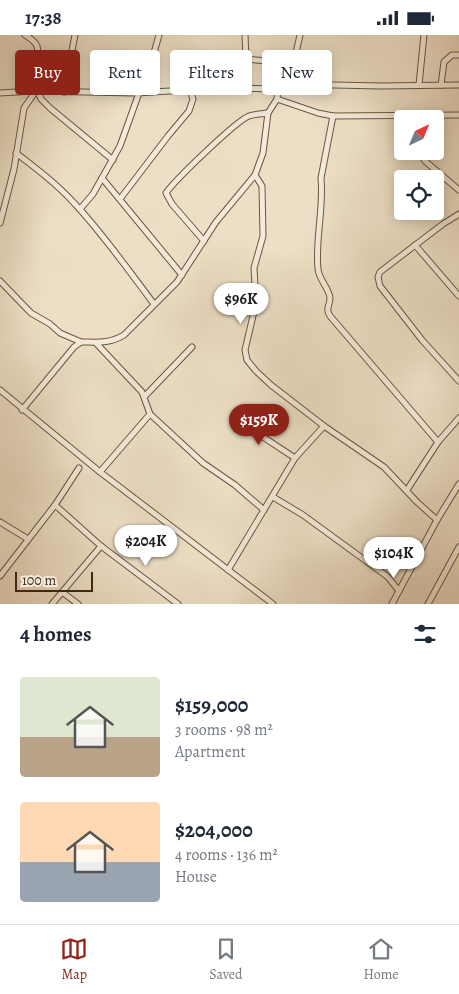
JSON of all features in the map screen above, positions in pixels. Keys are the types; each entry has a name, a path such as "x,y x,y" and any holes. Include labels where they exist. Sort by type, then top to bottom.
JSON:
{"street":[{"path":"25,35 37,46 37,50"},
{"path":"72,50 75,35"},
{"path":"155,50 159,35"},
{"path":"246,35 246,59 262,61"},
{"path":"297,50 300,35"},
{"path":"419,85 424,35"},
{"path":"441,85 444,62 452,55 459,55"},
{"path":"332,84 459,85"},
{"path":"0,93 15,92"},
{"path":"0,223 14,169 24,108 33,95"},
{"path":"38,95 50,108 112,160"},
{"path":"80,209 93,194 112,160 126,131 138,95"},
{"path":"120,199 188,111 193,99 192,95"},
{"path":"0,281 31,313 50,324 60,333 80,342 113,341 124,335 171,289 220,217 255,175 263,153 268,113 277,95"},
{"path":"277,99 333,116 394,117"},
{"path":"204,241 172,204 166,193 183,174 235,125 249,116 268,113"},
{"path":"444,116 459,115"},
{"path":"333,116 321,179 322,189 317,249 318,271 330,299 327,312 438,442"},
{"path":"16,153 47,178 80,209 154,304"},
{"path":"424,160 459,190"},
{"path":"255,175 262,186 263,236 254,268 256,303 245,350 247,360 271,385 324,426 384,467 417,503 437,520"},
{"path":"102,178 182,275"},
{"path":"459,214 380,272 378,277 380,286 422,340 459,381"},
{"path":"415,245 459,296"},
{"path":"22,410 80,342"},
{"path":"96,343 144,396 150,414 203,463 235,485 264,510"},
{"path":"144,396 192,347"},
{"path":"0,390 22,410 273,604"},
{"path":"100,471 150,414"},
{"path":"233,417 295,459"},
{"path":"407,490 438,442 459,418"},
{"path":"228,570 295,459 324,426"},
{"path":"0,576 55,505 79,468"},
{"path":"392,604 437,520 459,484"},
{"path":"273,497 303,515 388,577 398,591"},
{"path":"55,505 101,546 178,604"},
{"path":"0,522 28,539"},
{"path":"52,604 101,546"},
{"path":"428,604 459,547"},
{"path":"62,592 78,604"}]}
